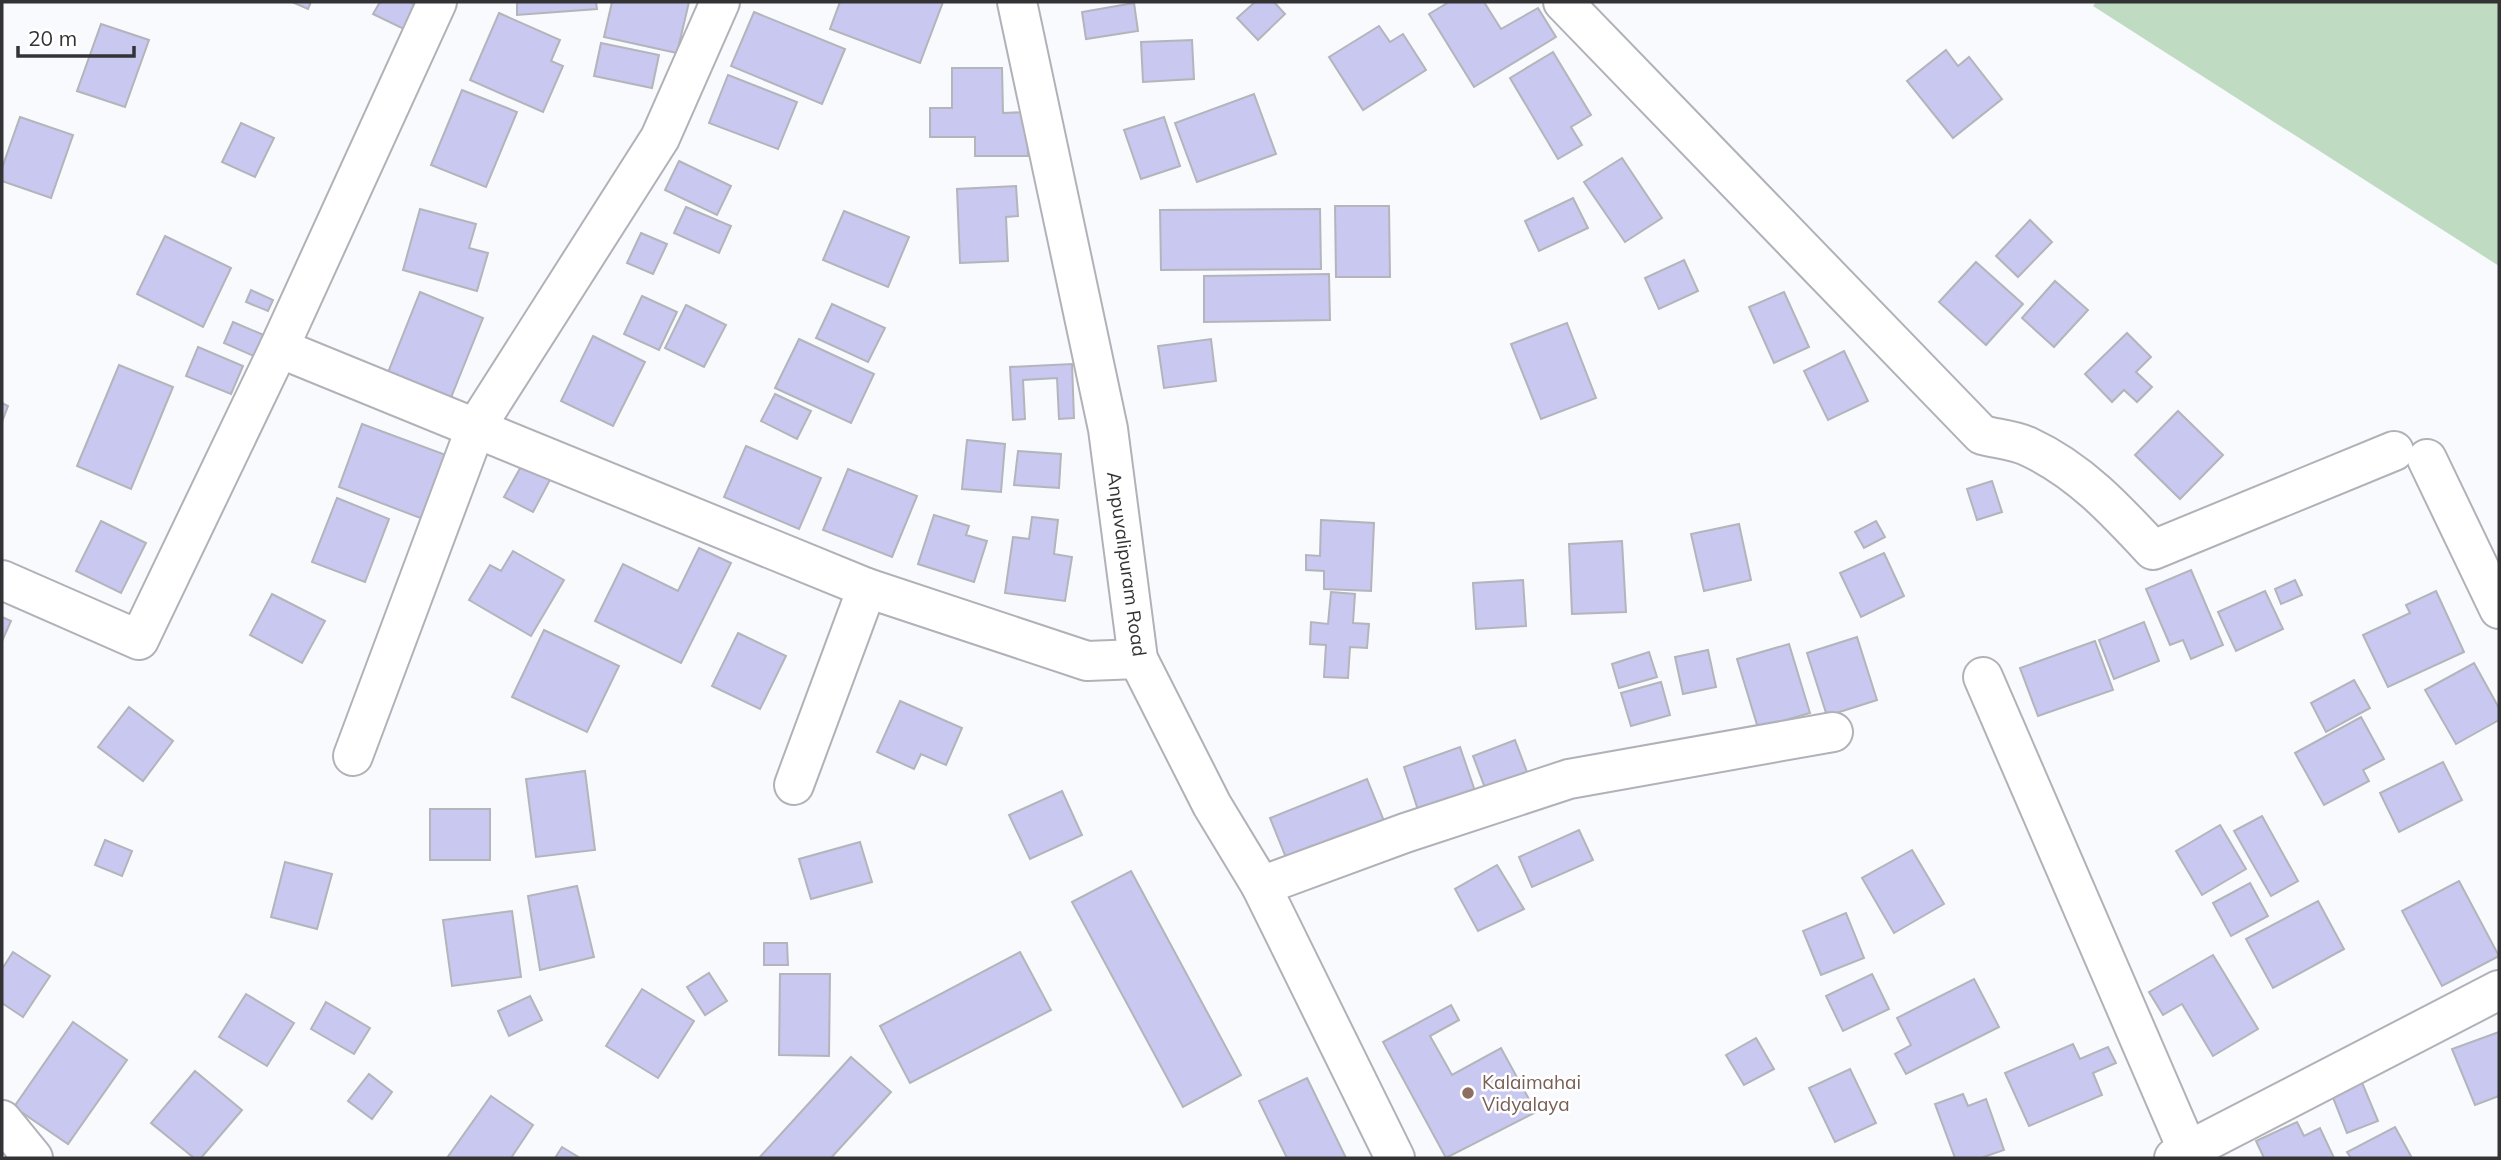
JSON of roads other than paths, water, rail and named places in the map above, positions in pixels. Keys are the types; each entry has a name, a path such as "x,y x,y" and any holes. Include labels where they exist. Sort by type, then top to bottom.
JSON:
{"street":[{"path":"2,580 139,640 279,348 438,2"},
{"path":"353,756 476,427 660,138 720,2"},
{"name":"Anpuvalipuram Road","path":"1017,2 1108,429 1138,659 1212,805 1261,887 1395,1158"},
{"path":"1563,2 1982,435 2027,446 2066,468 2108,501 2152,550 2411,455 2499,608"},
{"path":"279,348 867,588 1087,661 1138,659"},
{"path":"794,785 867,588"},
{"path":"1983,677 2184,1156 2499,990"},
{"path":"1261,887 1405,833 1569,779 1833,732"},
{"path":"2,1120 33,1158"}],"place":[{"name":"Kalaimahai Vidyalaya","path":"1468,1093"}]}
